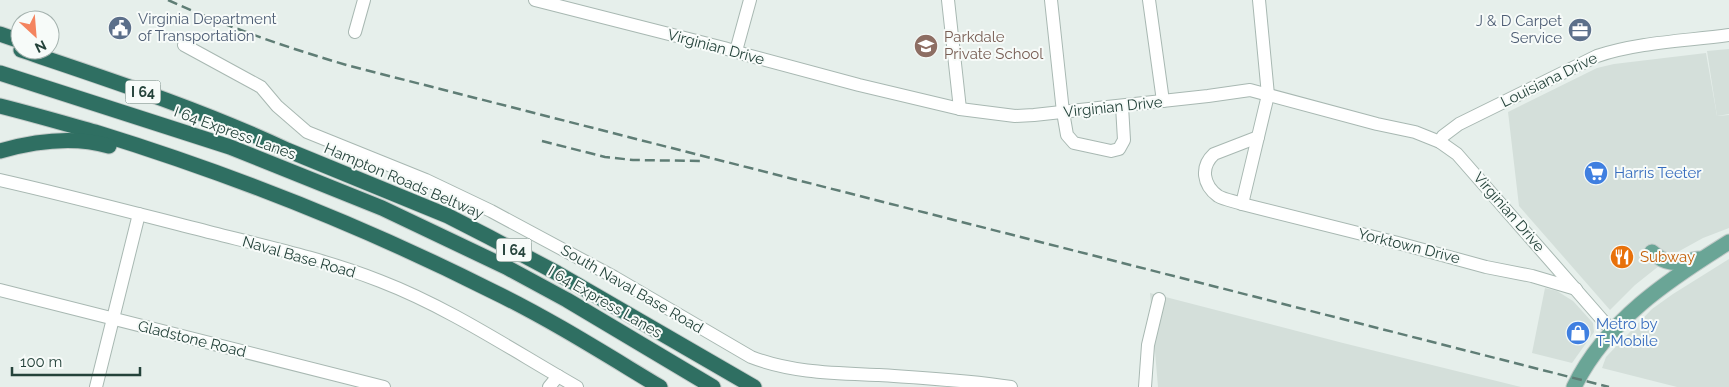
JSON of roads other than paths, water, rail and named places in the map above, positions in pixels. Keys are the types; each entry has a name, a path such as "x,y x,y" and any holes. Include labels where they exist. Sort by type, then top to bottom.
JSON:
{"highway":[{"path":"60,54 114,72 233,120 263,139"},
{"name":"Hampton Roads Beltway","path":"50,60 127,86 263,139 448,216 599,296 754,387"},
{"name":"I 64 Express Lanes","path":"0,72 230,147 382,208 506,267 567,300 714,387"},
{"path":"0,106 96,133 204,169 267,192 403,248 494,292 556,325 660,387"},
{"path":"0,151 36,143 82,141 98,143 204,169"},
{"path":"556,325 608,363 646,387"}],"main road":[{"path":"1574,387 1588,360 1612,331 1649,297 1729,242"},
{"path":"1652,252 1662,260 1671,263 1703,259"}],"street":[{"path":"355,32 364,0"},
{"name":"Virginian Drive","path":"535,0 960,109 1016,116 1122,106 1242,90 1257,91 1398,128 1440,142 1457,154 1612,331"},
{"path":"736,51 750,0"},
{"path":"948,0 960,109"},
{"path":"1051,0 1063,112 1067,135 1070,140 1116,151 1123,145 1124,140 1122,106"},
{"path":"1149,0 1163,101"},
{"path":"1242,204 1268,95 1259,0"},
{"name":"Louisiana Drive","path":"1440,142 1444,136 1459,124 1597,56 1649,45 1729,35"},
{"name":"South Naval Base Road","path":"184,45 261,87 277,106 307,132 426,180 491,211 614,277 739,351 767,364 798,370 940,378 1011,387"},
{"name":"Yorktown Drive","path":"1258,137 1214,154 1206,163 1206,183 1211,190 1225,199 1242,204 1407,245 1486,267 1532,276 1576,289"},
{"name":"Naval Base Road","path":"0,180 291,254 380,281 407,292 475,327 577,387"},
{"path":"96,387 139,214"},
{"name":"Gladstone Road","path":"0,290 384,387"},
{"path":"1145,387 1148,345 1159,299"},
{"path":"549,387 558,376"}],"railway":[{"path":"168,0 258,36 350,66 1609,387"},
{"path":"542,141 605,157 633,160 704,161"}],"place":[{"name":"Virginia Department of Transportation","path":"120,28"},
{"name":"J & D Carpet Service","path":"1580,30"},
{"name":"Parkdale Private School","path":"926,46"},
{"name":"Harris Teeter","path":"1596,173"},
{"name":"Subway","path":"1622,257"},
{"name":"Metro by T-Mobile","path":"1578,333"}]}
